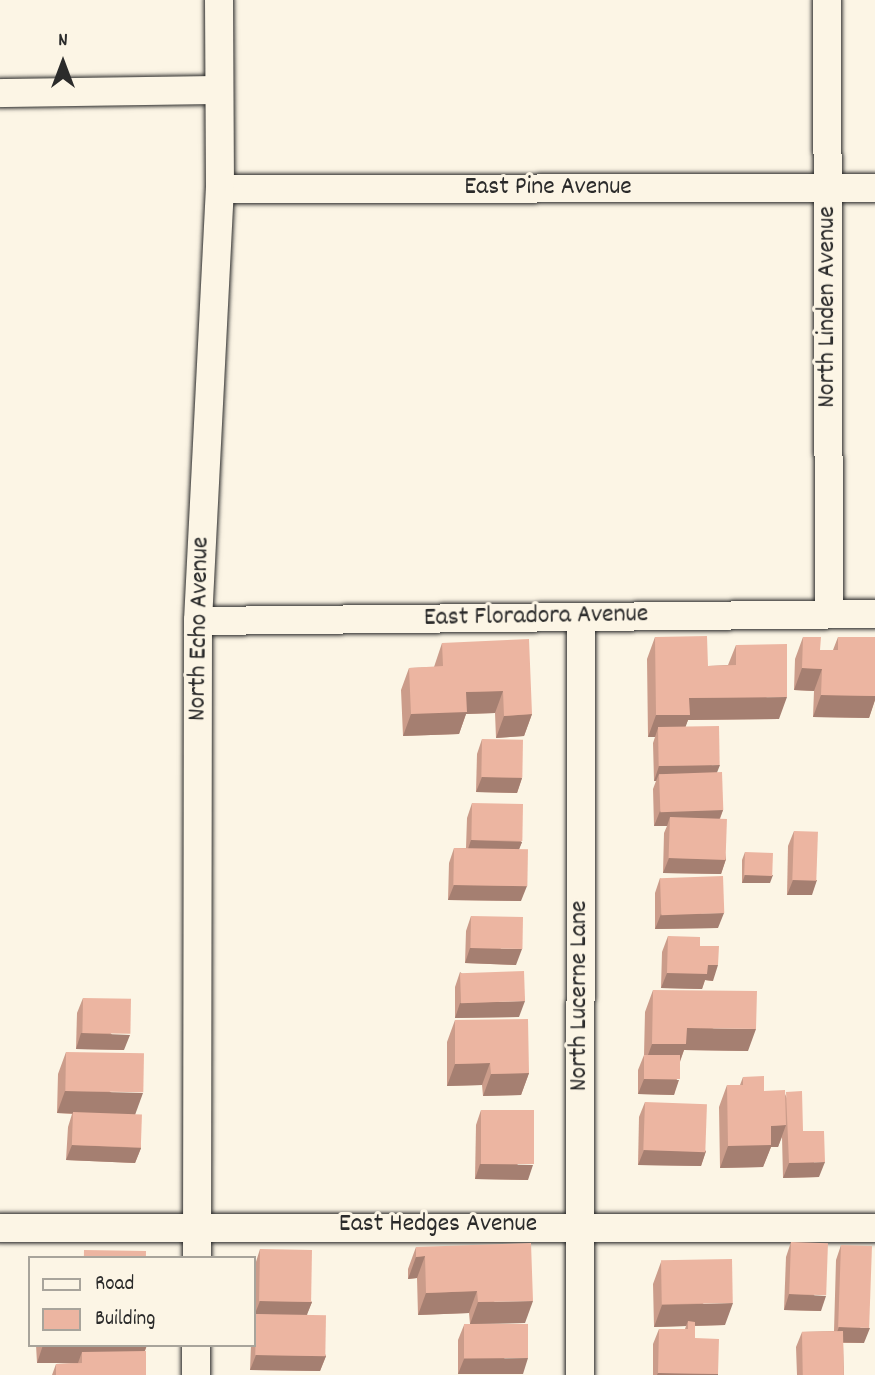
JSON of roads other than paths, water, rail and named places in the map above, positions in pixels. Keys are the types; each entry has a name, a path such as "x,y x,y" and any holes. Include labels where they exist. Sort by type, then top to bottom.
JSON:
{"street":[{"name":"North Echo Avenue","path":"197,1256 198,621 220,189 219,0"},
{"name":"North Linden Avenue","path":"827,0 829,614"},
{"path":"0,93 219,90"},
{"name":"East Pine Avenue","path":"220,189 875,188"},
{"name":"East Floradora Avenue","path":"198,621 875,614"},
{"name":"North Lucerne Lane","path":"580,1375 581,617"},
{"name":"East Hedges Avenue","path":"0,1228 579,1225 875,1228"},
{"path":"196,1347 196,1375"}]}
